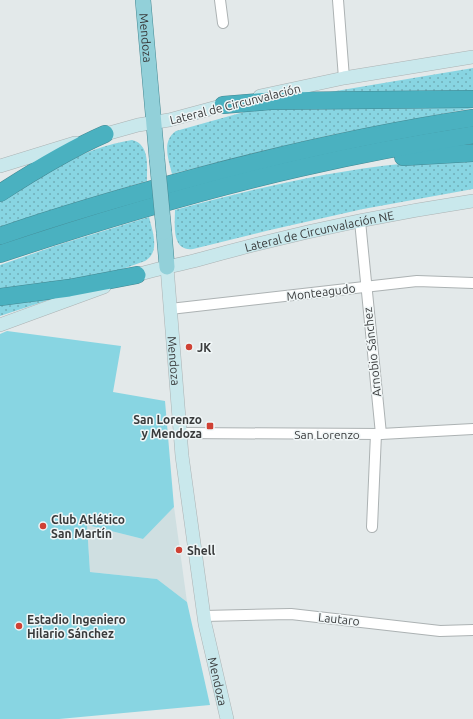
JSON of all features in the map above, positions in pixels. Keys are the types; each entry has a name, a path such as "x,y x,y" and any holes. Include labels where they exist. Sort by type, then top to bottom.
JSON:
{"highway":[{"path":"223,105 270,100 473,99"},
{"path":"0,236 141,192 254,162 366,137 473,118"},
{"path":"0,193 74,148 105,134"},
{"path":"0,254 157,205 299,168 380,151 473,135"},
{"path":"299,168 419,155 473,153"},
{"path":"0,297 69,288 137,274"}],"main road":[{"name":"Mendoza","path":"143,0 167,267"}],"street":[{"path":"220,0 222,23"},
{"path":"338,0 344,78"},
{"name":"Lateral de Circunvalación","path":"0,166 46,151 138,125 170,120 223,105 287,90 344,78 473,57"},
{"name":"Lateral de Circunvalación NE","path":"0,325 151,270 182,264 360,221 473,201"},
{"name":"Arnobio Sánchez","path":"360,221 378,434 372,527"},
{"name":"Mendoza","path":"167,267 183,463 205,624 227,719"},
{"name":"Monteagudo","path":"170,309 417,281 473,283"},
{"name":"San Lorenzo","path":"180,433 378,434 473,429"},
{"name":"Lautaro","path":"204,616 291,614 440,631 473,630"}],"shaded area":[{"path":"473,68 473,95 324,93"},
{"path":"473,104 473,108 331,135 172,174 167,151 167,145 171,135 176,131 251,110"},
{"path":"132,140 138,142 145,151 147,181 0,227 0,200 63,163 96,149"},
{"path":"473,160 473,189 363,209 193,249 186,249 181,246 176,236 175,210 286,182 371,167 409,163"},
{"path":"149,217 154,247 150,257 145,261 117,271 0,292 0,265 61,244"},
{"path":"70,293 0,316 0,305"},
{"name":"Club Atlético San Martín","path":"7,331 121,346 113,392 165,401 174,507 143,539 87,525 90,572 157,579 187,602 210,705 59,719 0,719 0,334"},
{"path":"174,507 187,602 157,579 90,572 87,525 143,539"}],"place":[{"name":"JK","path":"189,347"},
{"name":"San Lorenzo y Mendoza","path":"210,426"},
{"name":"Club Atlético San Martín","path":"43,526"},
{"name":"Shell","path":"179,550"},
{"name":"Estadio Ingeniero Hilario Sánchez","path":"19,626"}]}
